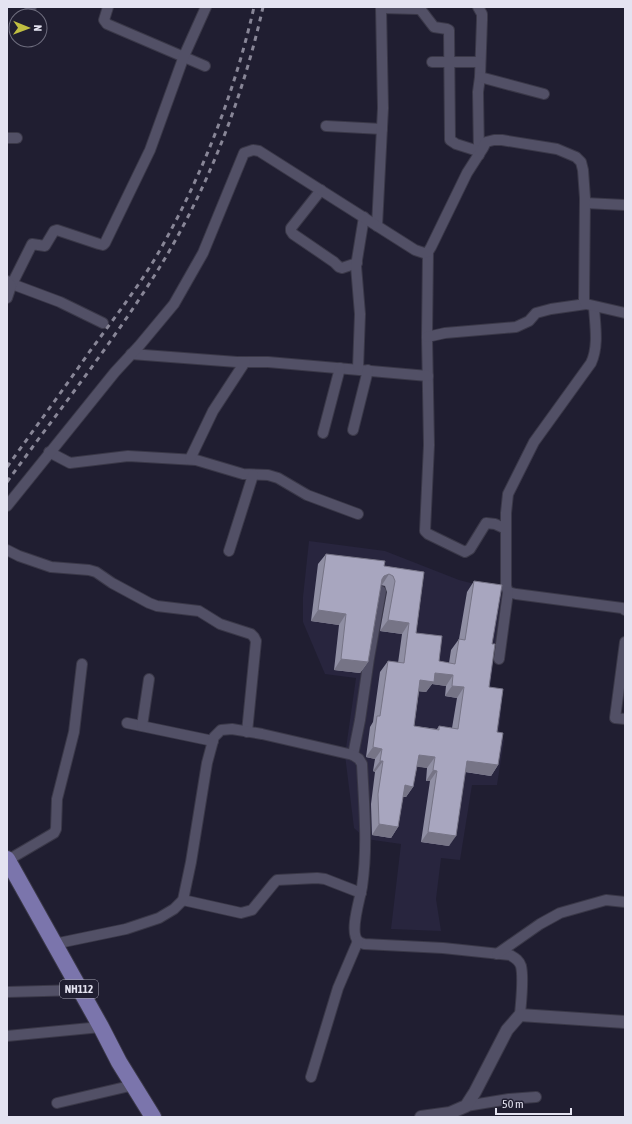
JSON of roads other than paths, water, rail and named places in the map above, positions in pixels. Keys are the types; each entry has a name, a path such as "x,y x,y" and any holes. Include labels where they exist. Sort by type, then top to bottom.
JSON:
{"highway":[{"name":"NH112","path":"7,860 101,1027 119,1062 153,1117"}],"street":[{"path":"108,7 104,20 107,24 205,66"},
{"path":"7,298 10,284 32,244 45,246 54,231 57,230 103,245 105,243 150,150 184,56 206,7"},
{"path":"377,226 383,108 381,7 421,10 434,27 447,29 450,33 450,140 478,153"},
{"path":"478,7 482,14 480,77 478,92 478,153"},
{"path":"432,62 480,62"},
{"path":"480,77 544,94"},
{"path":"326,126 382,129"},
{"path":"499,659 508,592 506,586 506,529 506,513 508,494 527,454 545,426 591,363 595,356 596,348 590,306 584,300 585,203 583,170 581,162 576,157 557,149 494,140 486,142 478,153 428,252 428,445 425,531 428,534 465,552 470,549 486,523 496,524 506,529"},
{"path":"7,506 114,372 174,304 203,253 244,152 253,150 259,151 414,250 424,253 428,252"},
{"path":"321,190 292,228 292,234 334,262 339,268 357,263"},
{"path":"585,203 625,205"},
{"path":"353,430 363,370 357,263 364,217"},
{"path":"10,284 55,300 103,322"},
{"path":"427,337 445,333 516,327 529,321 536,313 551,309 590,306 625,313"},
{"path":"131,354 245,362 268,362 428,376"},
{"path":"190,459 213,411 245,362"},
{"path":"323,433 340,368"},
{"path":"49,452 70,462 128,456 190,459 243,474 268,475 278,478 307,494 358,514"},
{"path":"229,551 253,475"},
{"path":"7,550 19,556 51,567 89,570 96,572 112,583 149,603 157,606 199,611 220,624 251,634 256,641 247,732"},
{"path":"353,755 381,591"},
{"path":"508,592 622,608 625,610"},
{"path":"625,642 615,718 625,719"},
{"path":"7,860 54,833 56,829 57,799 74,732 82,664"},
{"path":"142,726 149,679"},
{"path":"127,723 213,741"},
{"path":"54,944 126,928 159,918 174,909 183,900 191,862 207,763 214,737 221,730 232,729 262,734 353,755 359,759 362,764 365,847 365,868 357,911 355,934 358,941 364,944 443,948 510,955 516,958 521,965 522,976 520,1015 507,1030 475,1092 466,1106"},
{"path":"183,900 241,913 248,912 252,910 277,880 317,878 332,881 361,893"},
{"path":"497,954 540,924 560,913 606,900 625,902"},
{"path":"311,1077 340,980 358,941"},
{"path":"7,992 80,990"},
{"path":"520,1015 625,1022"},
{"path":"7,1036 101,1027"},
{"path":"57,1103 134,1085"},
{"path":"421,1117 450,1113 466,1106 509,1099 536,1097"}],"railway":[{"path":"7,467 132,293 156,257 202,167 237,72 254,7"},
{"path":"7,482 125,320 161,265 178,235 209,172 235,107 255,41 263,7"}]}
